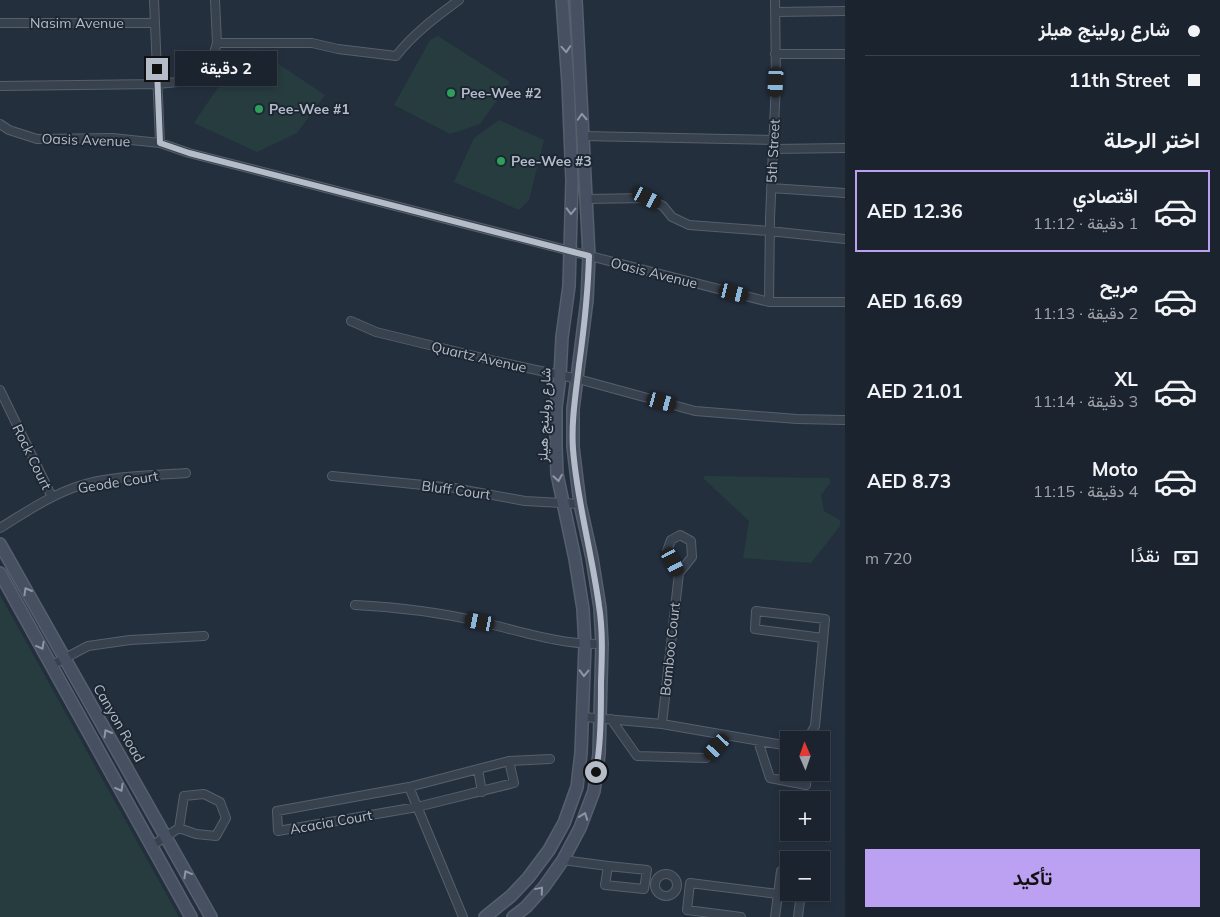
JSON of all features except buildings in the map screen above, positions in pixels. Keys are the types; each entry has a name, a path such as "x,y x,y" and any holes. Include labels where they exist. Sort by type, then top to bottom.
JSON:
{"main road":[{"name":"شارع رولينج هيلز","path":"485,917 511,896 528,878 549,850 564,823 577,787 584,717 585,645 582,600 557,474 556,446 556,407 562,337 569,286 572,181 562,0"},
{"path":"513,917 526,907 544,886 563,860 580,828 594,791 606,718 600,608 580,504 573,446 574,409 587,300 589,256 576,0"},
{"name":"Canyon Road","path":"0,544 211,917"},
{"path":"0,573 191,917"}],"street":[{"path":"154,0 160,143"},
{"path":"0,86 158,84 206,79 217,43 215,0"},
{"path":"217,43 312,43 338,49 396,56 408,40 427,23 459,0"},
{"name":"5th Street","path":"769,302 776,54 775,0"},
{"path":"775,12 845,11"},
{"name":"Nasim Avenue","path":"0,23 155,23"},
{"path":"776,54 845,54"},
{"name":"Oasis Avenue","path":"0,124 9,130 37,139 112,138 160,143 189,153 769,302 845,302"},
{"path":"583,136 774,140"},
{"path":"773,149 845,148"},
{"path":"771,188 845,193"},
{"path":"586,199 647,198 663,206 672,218 690,225 845,239"},
{"name":"Quartz Avenue","path":"351,321 376,332 578,379 695,411 797,420 845,420"},
{"name":"Rock Court","path":"0,390 52,497"},
{"name":"Geode Court","path":"0,528 52,497 83,485 128,477 186,473"},
{"name":"Bluff Court","path":"332,476 454,488 525,501 580,504"},
{"name":"Bamboo Court","path":"662,724 679,573 692,557 691,541 680,535 672,540 667,551 679,573"},
{"path":"355,605 434,612 534,636 585,645 602,644"},
{"path":"812,731 815,726 825,619 756,611 755,629 823,638"},
{"path":"52,665 88,646 130,640 204,636"},
{"path":"584,717 662,724 780,745"},
{"path":"606,718 637,756 706,758 727,735"},
{"path":"758,741 770,778 780,780"},
{"name":"Acacia Court","path":"509,762 514,784 417,807 278,831 277,811 409,787 509,762 550,759"},
{"path":"478,769 482,792"},
{"path":"785,781 806,785 806,781"},
{"path":"409,787 463,917"},
{"path":"152,845 179,828 184,796 204,794 220,802 226,818 216,836 196,834 179,828"},
{"path":"563,860 646,870 644,889 604,884 608,866"},
{"path":"669,875 674,879 676,888 669,895 662,895 656,890 655,883 659,877 669,875"},
{"path":"645,879 655,883"},
{"path":"741,917 686,910 690,882 778,894"},
{"path":"775,917 780,882"},
{"path":"676,888 689,891"},
{"path":"798,917 801,901"}],"green space":[{"name":"Pee-Wee #2","path":"438,36 510,82 480,124 450,134 394,105 430,40"},
{"name":"Pee-Wee #1","path":"256,49 325,95 297,133 257,152 194,123 241,53"},
{"name":"Pee-Wee #3","path":"499,120 544,140 529,200 519,210 454,182 474,138"},
{"path":"705,476 829,478 831,482 821,495 824,511 840,520 840,526 811,563 743,558 749,521 703,478"},
{"path":"0,595 179,917 0,917"}],"place":[{"name":"Pee-Wee #2","path":"451,93"},
{"name":"Pee-Wee #1","path":"259,109"},
{"name":"Pee-Wee #3","path":"501,161"}],"route":[{"path":"157,69 160,143 189,153 589,256 587,300 574,409 573,446 580,504 592,558 600,608 602,644 601,718 596,772"}]}
